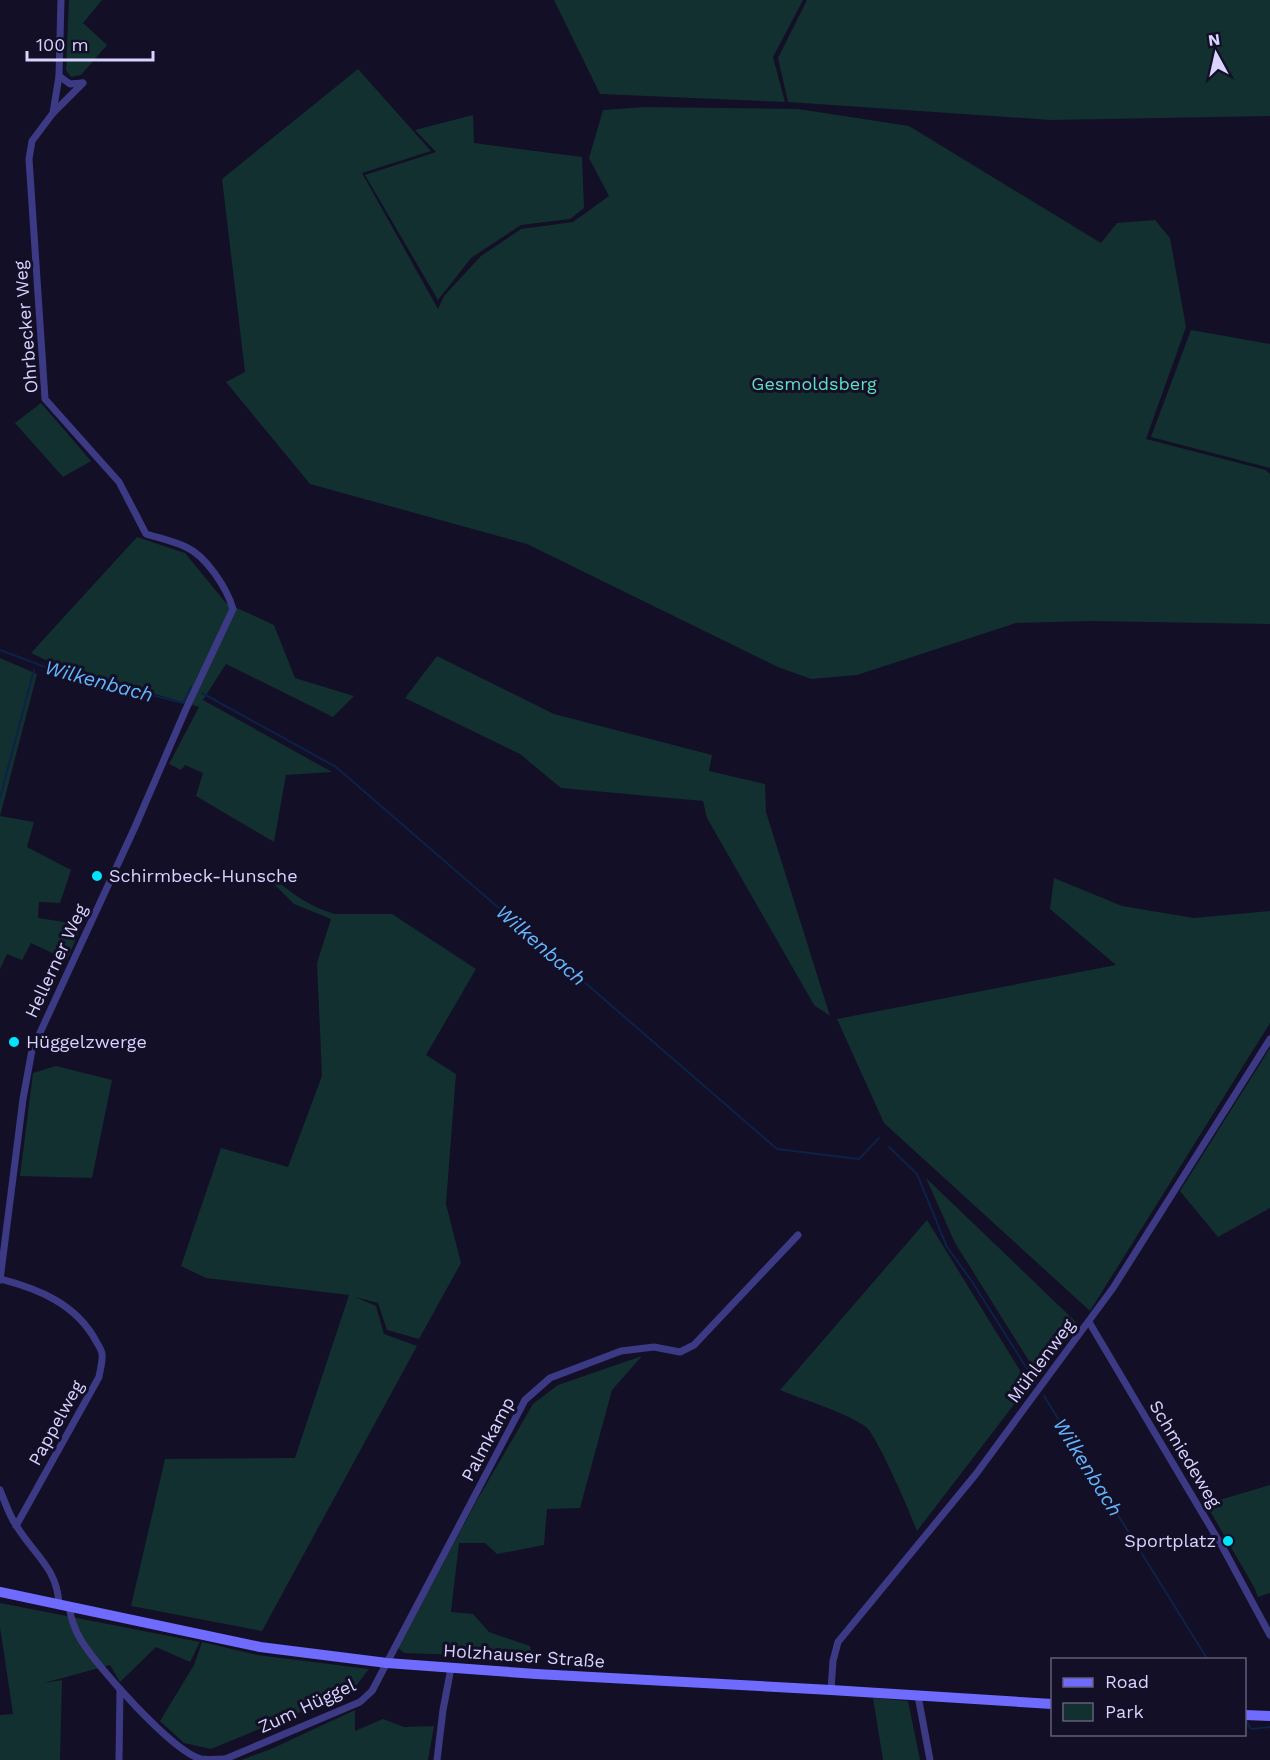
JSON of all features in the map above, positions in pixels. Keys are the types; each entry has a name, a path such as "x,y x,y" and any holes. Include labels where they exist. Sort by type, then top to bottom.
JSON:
{"street":[{"name":"Ohrbecker Weg","path":"53,113 59,75 61,0"},
{"name":"Ohrbecker Weg","path":"59,75 70,84 83,83 53,113 32,141 28,159 45,399 119,482 146,534 196,553 216,575 230,597 234,609"},
{"name":"Hellerner Weg","path":"0,1280 22,1099 32,1050 130,838 186,709 234,609"},
{"name":"Mühlenweg","path":"831,1690 837,1642 976,1474 1089,1322 1113,1288 1270,1039"},
{"name":"Palmkamp","path":"387,1663 525,1400 550,1378 621,1351 654,1347 680,1352 694,1345 798,1235"},
{"name":"Pappelweg","path":"0,1280 26,1286 60,1302 91,1332 102,1353 99,1377 16,1526"},
{"name":"Schmiedeweg","path":"1089,1322 1223,1548 1270,1635"},
{"path":"0,1490 16,1526 49,1568 81,1642 120,1689 119,1760"},
{"name":"Holzhauser Straße","path":"0,1592 260,1647 387,1663 536,1674 1051,1704"},
{"name":"Zum Hüggel","path":"120,1689 178,1747 200,1758 224,1760 360,1702 372,1691 387,1663"},
{"path":"437,1760 451,1668"},
{"path":"918,1696 930,1760"},
{"path":"1248,1715 1270,1716"}],"green space":[{"path":"69,0 102,0 83,23 107,45 81,75 71,77 66,70"},
{"path":"554,0 803,0 773,57 785,102 600,94"},
{"path":"807,0 1270,0 1270,116 1051,120 788,102 778,58"},
{"name":"Gesmoldsberg","path":"358,69 431,151 362,173 438,309 444,296 481,256 521,229 573,222 609,196 589,158 603,110 645,107 798,109 909,126 1101,243 1117,223 1155,220 1170,238 1186,327 1146,439 1266,470 1270,474 1270,624 1089,621 1016,623 857,675 811,679 778,667 527,544 310,484 226,382 245,372 222,179"},
{"path":"473,115 474,143 582,157 584,208 570,219 521,225 471,258 438,300 365,175 436,152 415,130"},
{"path":"1191,330 1270,344 1270,468 1151,437"},
{"path":"41,403 91,461 63,477 15,423"},
{"path":"137,537 185,553 226,603 274,625 295,678 354,696 333,717 226,664 203,700 332,772 286,775 274,842 196,796 203,773 185,765 181,770 169,764 199,707 54,664 31,653"},
{"path":"437,656 554,714 712,755 709,771 765,784 766,812 830,1016 814,1005 707,818 703,801 561,788 520,754 405,698"},
{"path":"0,658 37,674 0,816"},
{"path":"0,816 34,822 27,847 71,870 60,903 39,902 38,918 71,923 81,927 67,960 31,943 22,960 7,954 0,969"},
{"path":"272,876 302,899 335,914 392,914 476,969 426,1055 456,1074 446,1204 461,1263 419,1339 387,1330 378,1303 355,1297 376,1306 384,1334 417,1346 262,1631 131,1606 165,1459 295,1458 349,1295 206,1278 181,1266 221,1148 288,1167 322,1076 317,963 331,919 294,904 271,881"},
{"path":"1054,878 1122,906 1194,918 1270,911 1270,1023 1090,1311 884,1123 837,1019 1116,965 1050,909"},
{"path":"1270,1048 1270,1208 1218,1237 1180,1191"},
{"path":"56,1066 112,1080 92,1178 20,1176 33,1073"},
{"path":"926,1178 1077,1323 1039,1377 955,1243"},
{"path":"927,1220 1029,1385 917,1531 885,1458 866,1427 836,1411 780,1390"},
{"path":"642,1356 612,1390 580,1508 547,1509 544,1545 497,1554 485,1543 459,1543 451,1612 473,1614 489,1632 530,1646 533,1658 404,1653 398,1648 476,1502 533,1404 558,1385"},
{"path":"1270,1485 1270,1593 1258,1597 1206,1504"},
{"path":"0,1603 200,1642 190,1662 156,1647 120,1682 110,1665 44,1683 62,1680 60,1760 0,1760 0,1715 13,1714 0,1627"},
{"path":"202,1642 257,1655 369,1669 352,1691 211,1749 184,1743 160,1721 194,1665"},
{"path":"873,1698 908,1701 920,1760 883,1760"},
{"path":"355,1710 355,1731 383,1719 404,1727 434,1726 428,1760 241,1760 271,1749"}],"waterway":[{"name":"Wilkenbach","path":"0,650 53,670 183,703 191,687"},
{"path":"0,798 34,670"},
{"name":"Wilkenbach","path":"202,693 336,767 777,1149 859,1159 879,1138"},
{"name":"Wilkenbach","path":"889,1147 917,1174 947,1247 971,1280 1036,1383"},
{"name":"Wilkenbach","path":"1044,1396 1207,1658"},
{"name":"Wilkenbach","path":"1246,1721 1251,1729 1270,1727"}],"place":[{"name":"Schirmbeck-Hunsche","path":"97,876"},
{"name":"Hüggelzwerge","path":"14,1042"},
{"name":"Sportplatz","path":"1228,1541"}]}
